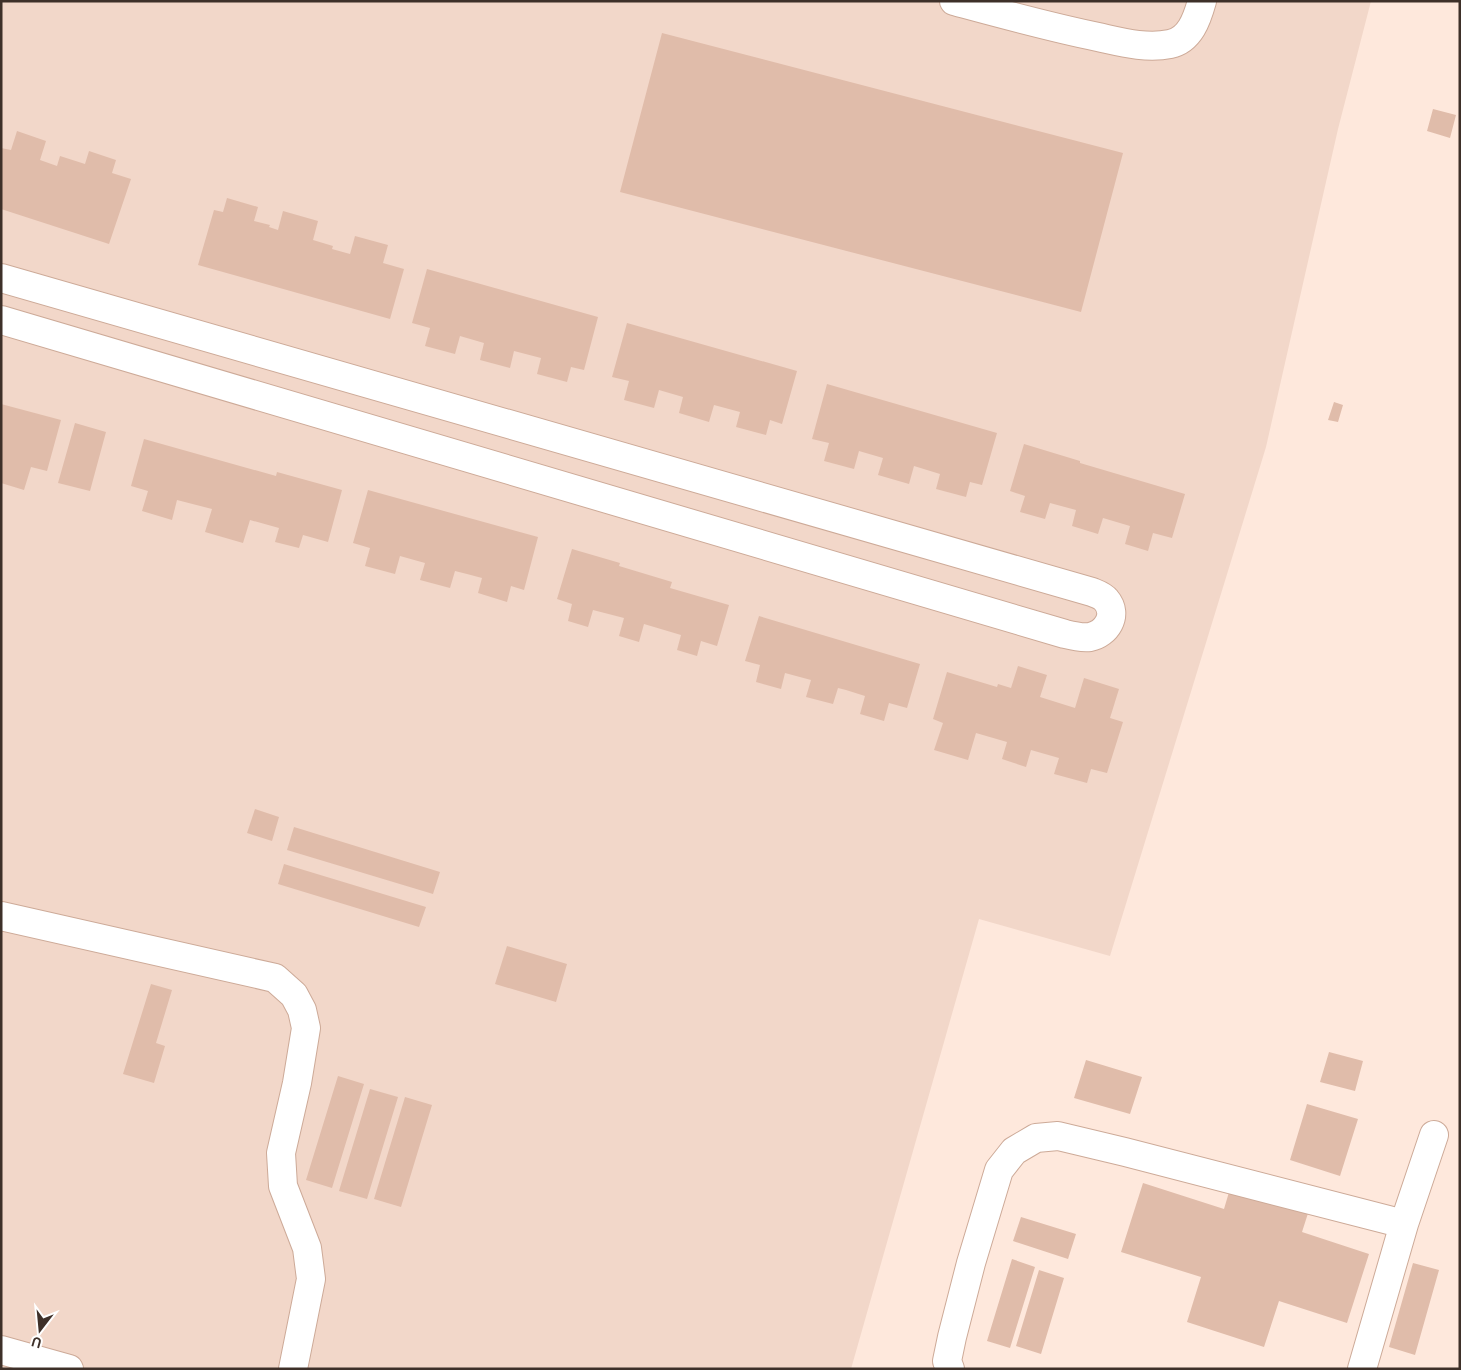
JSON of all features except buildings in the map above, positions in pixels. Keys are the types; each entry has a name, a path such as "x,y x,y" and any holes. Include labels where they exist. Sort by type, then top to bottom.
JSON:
{"main road":[{"path":"954,1 1053,28 1141,46 1171,44 1184,37 1196,22 1202,1"},
{"path":"1,278 1092,592 1105,598 1111,611 1111,618 1103,631 1095,635 1087,637 1065,634 1,320"},
{"path":"405,439 415,398"},
{"path":"1,916 275,978 294,995 302,1010 306,1028 297,1083 281,1153 282,1170 283,1186 306,1248 311,1279 293,1369"},
{"path":"1362,1369 1404,1224 1434,1135"},
{"path":"950,1369 947,1361 952,1337 971,1263 999,1170 1014,1151 1036,1138 1058,1136 1106,1147 1404,1224"},
{"path":"1,1350 69,1369"}],"shaded area":[{"path":"1,1 1371,1 1338,129 1266,447 1110,956 979,919 851,1369 1,1369"}]}
